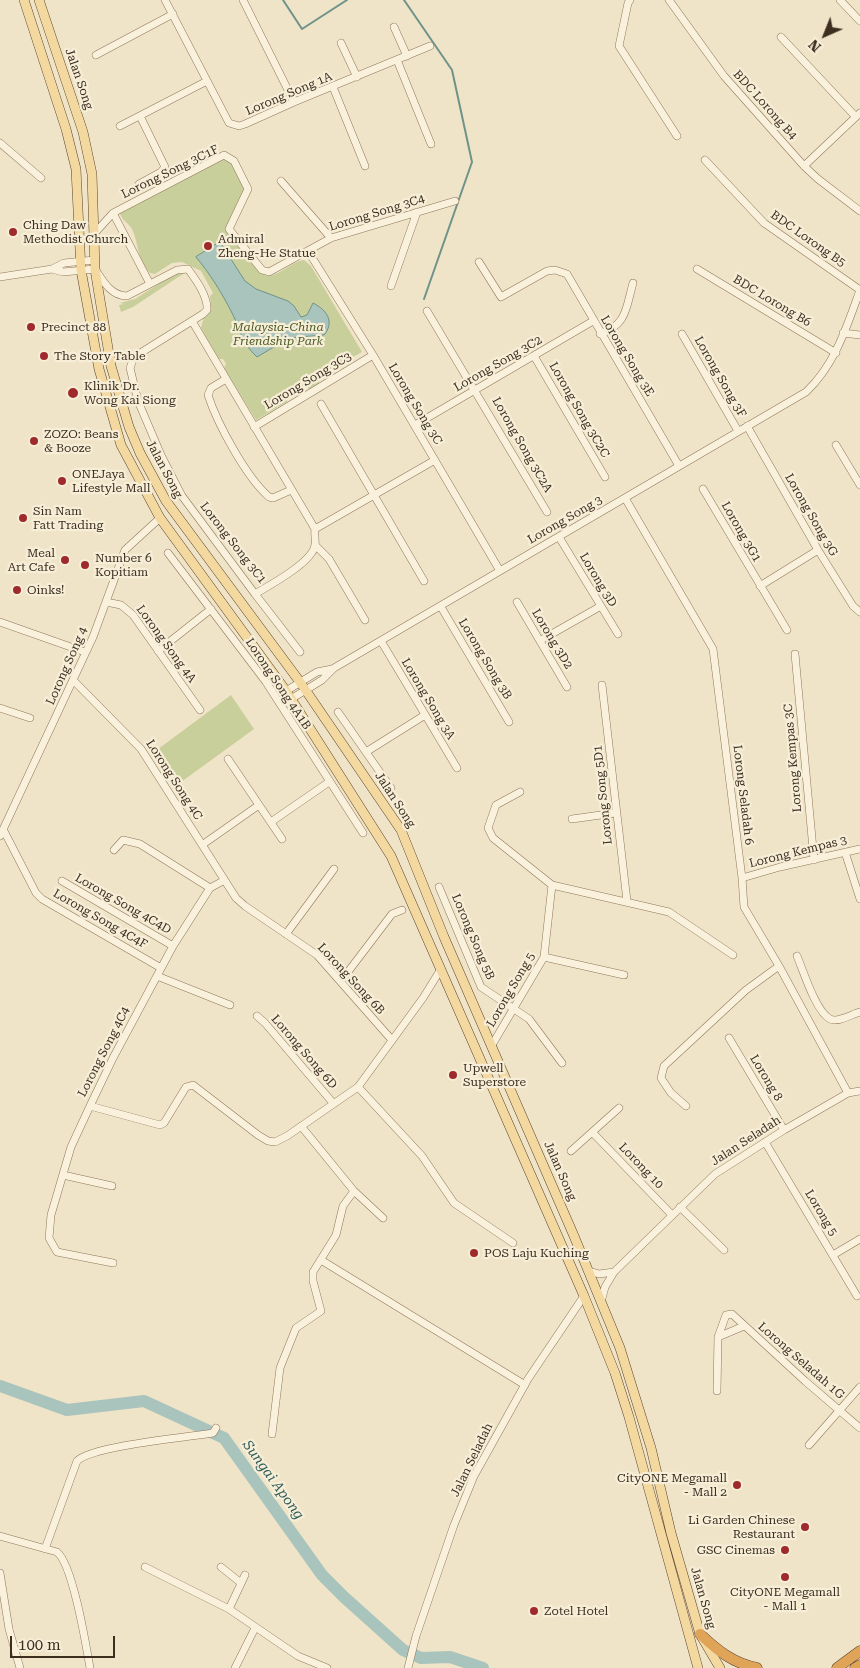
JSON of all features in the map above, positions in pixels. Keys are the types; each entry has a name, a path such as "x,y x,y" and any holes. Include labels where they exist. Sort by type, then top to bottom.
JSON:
{"highway":[{"path":"700,1634 721,1653 737,1663 757,1668"},
{"path":"837,1668 860,1651"},
{"path":"855,1668 860,1665"}],"main road":[{"name":"Jalan Song","path":"24,0 66,129 76,169 81,266 99,369 113,423 132,469 160,518 289,695 391,856 584,1296 615,1373 629,1417 698,1668"},
{"name":"Jalan Song","path":"39,0 83,132 92,174 95,264 112,366 129,427 140,453 166,501 306,690 401,830 444,937 589,1271 623,1357 651,1448 671,1533 700,1634 720,1668"},
{"path":"441,968 445,957 444,937"},
{"path":"482,1064 484,1050 492,1045"}],"street":[{"name":"Lorong Song 1A","path":"165,0 229,123 234,126 245,124 430,46"},
{"path":"243,0 294,102"},
{"path":"630,0 619,46 677,136"},
{"name":"BDC Lorong B4","path":"669,0 724,76 804,166 860,211"},
{"path":"840,0 860,21"},
{"path":"96,55 173,14"},
{"path":"394,27 406,56"},
{"path":"781,37 858,115 804,166"},
{"path":"341,43 357,77"},
{"path":"397,60 431,144"},
{"path":"120,126 207,81"},
{"path":"333,87 365,166"},
{"path":"139,184 161,172 166,167 140,116"},
{"path":"0,143 41,178"},
{"name":"Lorong Song 3C1F","path":"93,235 113,213 226,155 234,161 248,189 229,228 262,270 269,272 308,251"},
{"name":"BDC Lorong B5","path":"705,160 764,223 860,290"},
{"path":"281,181 331,238"},
{"name":"Lorong Song 3C4","path":"308,251 331,238 455,201"},
{"path":"391,286 417,212"},
{"path":"0,278 52,269 63,272 95,264 106,285 121,296 127,296 150,284 113,213"},
{"name":"Lorong Song 3C","path":"308,251 373,355 500,571"},
{"name":"Lorong Song 3E","path":"479,262 501,297 547,271 555,270 567,274 600,334 630,380 679,466"},
{"name":"BDC Lorong B6","path":"697,269 836,353"},
{"name":"Lorong Song 3C1","path":"150,284 177,270 188,270 207,304 203,314 134,357 130,368 138,401 182,496 256,594 294,570 316,545"},
{"path":"600,334 613,330 622,322 633,283"},
{"name":"Lorong Song 3","path":"289,695 306,690 334,668 806,392 816,383 836,353 860,290"},
{"path":"854,308 860,314"},
{"name":"Lorong Song 3C2A","path":"427,311 476,390 547,512"},
{"path":"192,321 290,490 315,529 316,545 329,559 365,620"},
{"name":"Lorong Song 3C2","path":"415,425 593,321"},
{"path":"843,333 860,336"},
{"name":"Lorong Song 3F","path":"682,334 738,431"},
{"name":"Lorong Song 3C3","path":"254,427 373,355"},
{"name":"Lorong Song 3C2C","path":"534,356 604,476"},
{"path":"226,379 211,388 208,395 242,462 268,497 273,498 290,490"},
{"path":"321,404 424,581"},
{"name":"Lorong Song 3G","path":"747,426 818,550 853,606 860,612"},
{"path":"836,445 860,485"},
{"path":"315,529 435,460"},
{"name":"Lorong 3G1","path":"703,489 787,630"},
{"name":"Lorong Seladah 6","path":"625,498 713,649 744,906 848,1093"},
{"name":"Lorong Song 4","path":"2,834 73,680 127,546 160,518"},
{"name":"Lorong 3D","path":"559,537 618,634"},
{"path":"760,586 818,550"},
{"name":"Lorong Song 4A1B","path":"168,553 266,682 363,833"},
{"path":"256,594 300,652"},
{"name":"Lorong Song 4A","path":"106,602 126,608 200,710"},
{"name":"Lorong 3D2","path":"517,602 568,687"},
{"path":"541,640 601,606"},
{"name":"Lorong Song 3B","path":"441,607 509,722"},
{"path":"158,651 211,609"},
{"path":"0,622 85,652"},
{"name":"Lorong Song 3A","path":"381,642 456,768"},
{"name":"Lorong Kempas 3C","path":"795,654 814,860"},
{"name":"Lorong Song 3","path":"289,695 300,682 317,672 334,668"},
{"name":"Lorong Song 4C","path":"73,680 141,749 224,881"},
{"name":"Lorong Song 5D1","path":"602,685 615,813 627,901"},
{"path":"0,708 30,718"},
{"path":"338,712 390,788"},
{"path":"366,752 425,715"},
{"path":"228,758 282,839"},
{"path":"271,822 329,782"},
{"path":"520,792 496,806 488,828 493,838 552,885 669,912 733,955"},
{"path":"202,845 259,806"},
{"path":"572,819 615,813"},
{"name":"Lorong Song 4C4F","path":"2,834 36,893 42,899 161,968"},
{"path":"114,850 123,840 140,844 210,888 224,881"},
{"name":"Lorong Kempas 3","path":"742,878 860,848"},
{"path":"845,852 860,898"},
{"path":"286,934 334,870"},
{"name":"Lorong Song 4C4D","path":"62,881 173,946"},
{"name":"Lorong Song 6B","path":"224,881 245,906 317,955 392,1039"},
{"name":"Lorong Song 5","path":"492,1045 544,957 552,885"},
{"name":"Lorong Song 5B","path":"439,887 481,988 515,1008 529,1019 562,1063"},
{"name":"Lorong Song 4C4","path":"113,1263 57,1252 49,1238 48,1228 71,1147 90,1106 173,946 210,888"},
{"path":"340,981 392,914 402,910"},
{"path":"797,956 821,1011 830,1019 836,1020 860,1012"},
{"path":"544,957 624,975"},
{"path":"686,1106 671,1092 661,1078 664,1066 746,990 779,966"},
{"path":"90,1106 160,1125 164,1123 186,1087 193,1085 250,1129 268,1141 276,1142 358,1087 423,998 441,968"},
{"path":"157,976 230,1005"},
{"name":"Lorong Song 6D","path":"256,1016 265,1022 333,1102"},
{"name":"Lorong 8","path":"729,1038 784,1130"},
{"path":"358,1087 422,1156 454,1203 513,1243"},
{"name":"Jalan Seladah","path":"601,1302 605,1287 614,1272 715,1174 784,1130 848,1093 860,1091"},
{"path":"571,1151 619,1108"},
{"path":"301,1126 354,1191 383,1218"},
{"name":"Lorong 10","path":"593,1133 672,1215"},
{"name":"Lorong 5","path":"765,1142 858,1296"},
{"path":"63,1175 112,1186"},
{"path":"272,1434 280,1368 296,1328 321,1311 313,1281 313,1272 336,1235 343,1206 354,1191"},
{"path":"680,1207 724,1250"},
{"path":"833,1255 860,1239"},
{"path":"321,1260 525,1385"},
{"path":"589,1271 599,1274 614,1272"},
{"name":"Jalan Seladah","path":"408,1668 410,1653 454,1524 474,1476 525,1385 584,1296"},
{"name":"Lorong Seladah 1G","path":"718,1337 726,1315 732,1314 860,1428"},
{"path":"717,1391 718,1337 744,1326"},
{"path":"808,1445 860,1387"},
{"path":"45,1549 77,1461 81,1457 110,1449 214,1430"},
{"path":"0,1536 57,1552 66,1562 86,1643 90,1668"},
{"path":"146,1567 246,1618 255,1628 266,1633 298,1656 327,1668"},
{"path":"221,1567 241,1583"},
{"path":"0,1573 9,1629 20,1668"},
{"path":"229,1609 245,1575"},
{"path":"235,1668 255,1628"}],"green space":[{"name":"Malaysia-China Friendship Park","path":"229,158 246,185 244,197 226,228 229,236 266,276 276,274 299,261 304,260 311,266 362,352 317,377 319,383 310,389 303,386 288,395 287,402 256,420 224,368 226,364 223,359 219,359 201,328 204,316 211,308 210,296 213,293 201,271 182,262 172,263 155,274 150,273 140,257 132,229 120,213 212,162"},
{"path":"182,269 186,272 133,307 121,312 119,305 124,304 120,303 135,299"},
{"path":"231,695 254,729 177,785 154,752"}],"water":[{"path":"220,242 245,281 256,289 288,301 294,306 301,317 307,315 313,303 322,309 329,321 329,326 324,335 289,338 257,357 244,341 220,291 196,257"}],"waterway":[{"path":"283,0 302,29 347,0"},
{"path":"404,0 452,70 472,162 424,299"},
{"name":"Sungai Apong","path":"0,1386 67,1410 144,1401 224,1438 322,1575 403,1650 421,1658 450,1657 483,1668"}],"place":[{"name":"Ching Daw Methodist Church","path":"13,232"},
{"name":"Admiral Zheng-He Statue","path":"208,246"},
{"name":"Precinct 88","path":"31,327"},
{"name":"The Story Table","path":"44,356"},
{"name":"Klinik Dr. Wong Kai Siong","path":"73,393"},
{"name":"ZOZO: Beans & Booze","path":"34,441"},
{"name":"ONEJaya Lifestyle Mall","path":"62,481"},
{"name":"Sin Nam Fatt Trading","path":"23,518"},
{"name":"Meal Art Cafe","path":"65,560"},
{"name":"Number 6 Kopitiam","path":"85,565"},
{"name":"Oinks!","path":"17,590"},
{"name":"Upwell Superstore","path":"453,1075"},
{"name":"POS Laju Kuching","path":"474,1253"},
{"name":"CityONE Megamall - Mall 2","path":"737,1485"},
{"name":"Li Garden Chinese Restaurant","path":"805,1527"},
{"name":"GSC Cinemas","path":"785,1550"},
{"name":"CityONE Megamall - Mall 1","path":"785,1577"},
{"name":"Zotel Hotel","path":"534,1611"}]}
